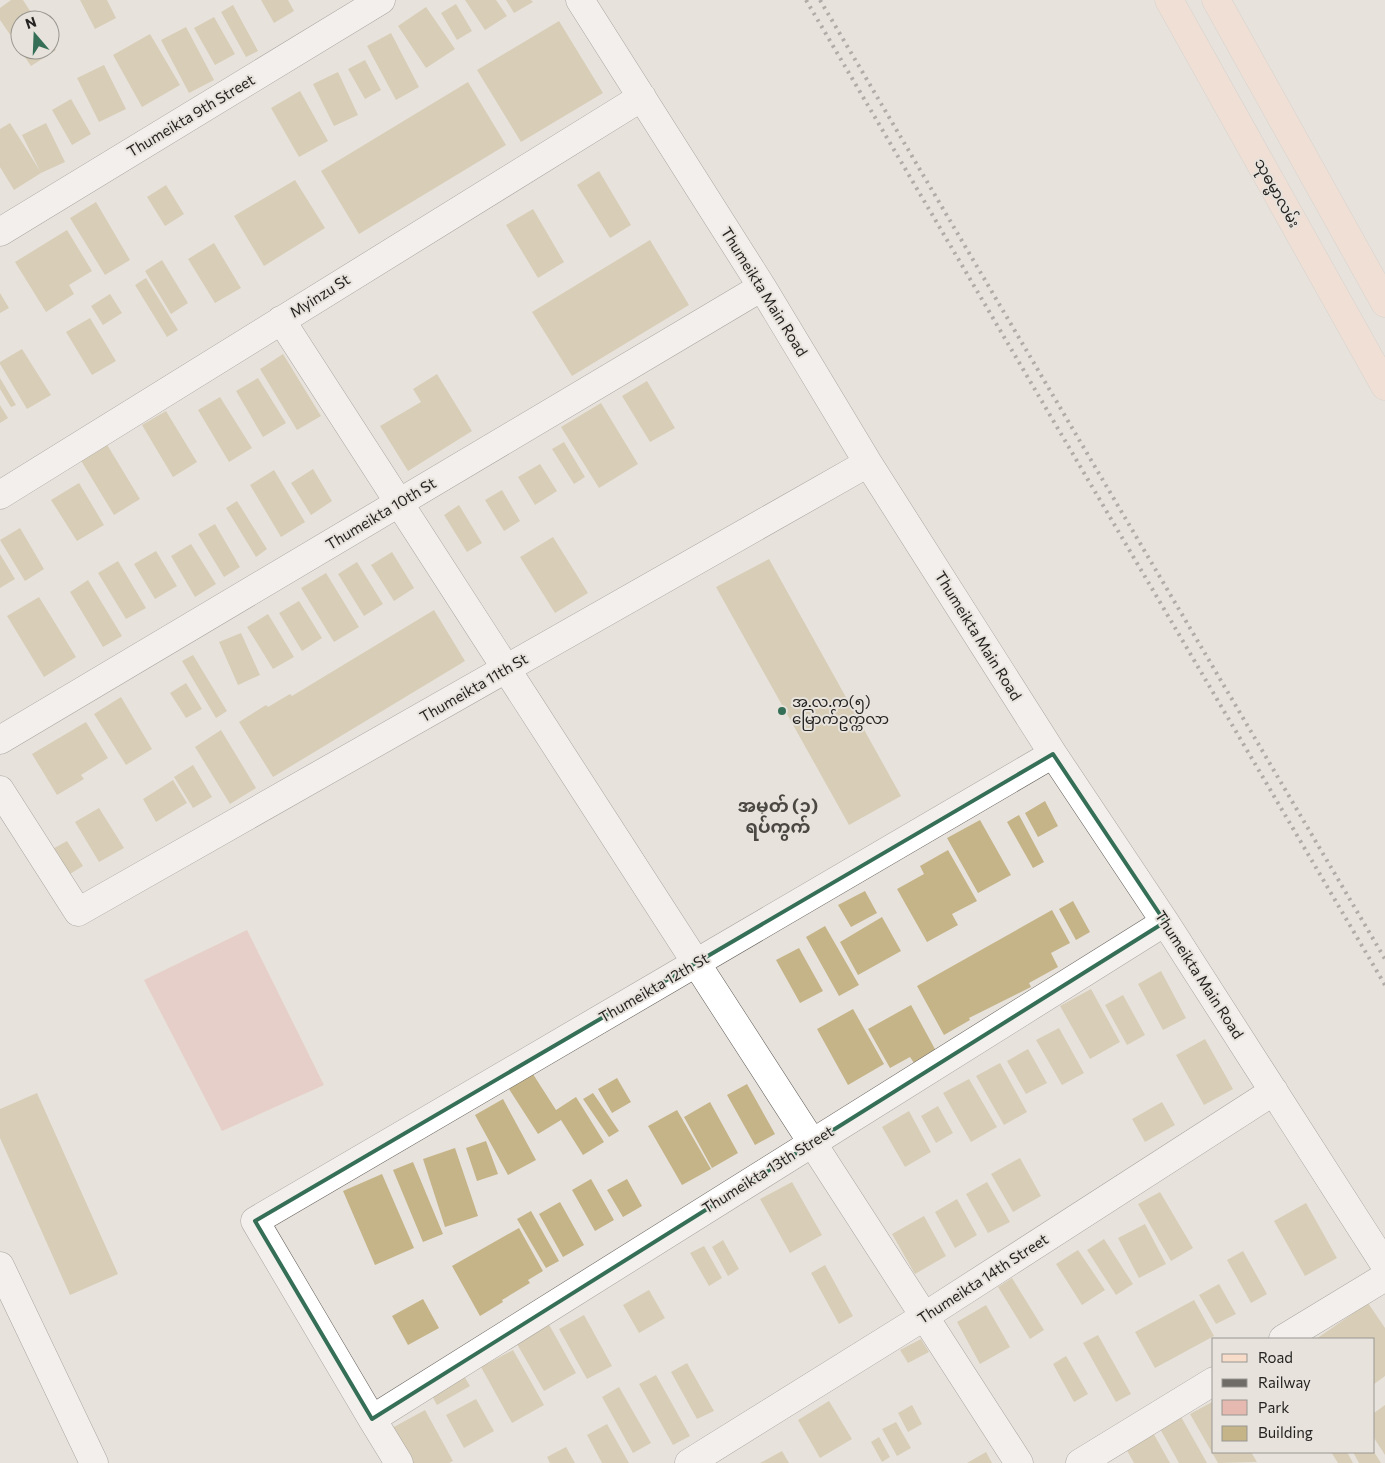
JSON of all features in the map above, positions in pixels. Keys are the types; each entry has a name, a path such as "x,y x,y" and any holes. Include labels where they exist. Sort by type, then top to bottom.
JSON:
{"main road":[{"name":"သုဓမ္မာလမ်း","path":"1169,0 1385,386"},
{"path":"1216,0 1385,303"}],"street":[{"name":"Thumeikta 9th Street","path":"0,232 381,0"},
{"name":"Thumeikta Main Road","path":"580,0 762,287 868,463 1053,754 1165,922 1385,1265"},
{"name":"Myinzu St","path":"0,495 642,98"},
{"name":"Thumeikta 10th St","path":"0,740 762,287"},
{"path":"281,320 1019,1463"},
{"name":"Thumeikta 11th St","path":"0,790 78,912 868,463"},
{"name":"Thumeikta 12th St","path":"372,1419 255,1221 1053,754"},
{"name":"Thumeikta 13th Street","path":"372,1419 1165,922"},
{"name":"Thumeikta 14th Street","path":"690,1463 1274,1092"},
{"path":"0,1266 94,1463"},
{"path":"1285,1338 1385,1277"},
{"path":"1080,1463 1212,1382"},
{"path":"372,1419 400,1463"}],"highlighted area":[{"path":"1053,754 1165,922 372,1419 255,1221"}],"green space":[{"path":"247,930 324,1085 222,1131 144,980"}],"building":[{"path":"11,0 23,0 30,10 10,10 10,34 0,20 0,8"},
{"path":"80,0 107,0 116,18 95,29"},
{"path":"261,0 288,0 294,11 274,23"},
{"path":"465,0 496,0 507,16 485,30"},
{"path":"506,0 531,0 533,2 514,13"},
{"path":"456,4 472,31 457,40 441,13"},
{"path":"233,5 258,51 246,57 221,12"},
{"path":"426,7 455,49 426,68 398,26"},
{"path":"214,17 235,54 215,65 194,28"},
{"path":"559,21 603,93 521,142 477,70"},
{"path":"186,27 214,80 189,93 161,40"},
{"path":"391,33 419,87 396,100 367,46"},
{"path":"150,34 180,85 142,107 113,55"},
{"path":"27,60 40,60 31,66"},
{"path":"365,60 381,90 365,99 348,69"},
{"path":"104,65 126,109 99,122 77,78"},
{"path":"338,72 358,115 334,126 313,84"},
{"path":"468,82 506,145 359,234 321,171"},
{"path":"300,91 328,141 299,157 271,108"},
{"path":"71,99 91,134 72,145 52,110"},
{"path":"10,123 40,171 22,135 46,123 65,162 41,173 14,190 0,167 0,129"},
{"path":"599,171 631,225 610,238 577,185"},
{"path":"295,180 325,228 264,266 234,216"},
{"path":"166,185 184,214 165,226 147,197"},
{"path":"96,202 130,260 105,275 70,218"},
{"path":"533,209 564,262 538,278 506,225"},
{"path":"67,230 92,271 69,285 74,294 46,312 15,262"},
{"path":"650,240 689,305 572,376 532,312"},
{"path":"214,243 241,288 215,303 188,259"},
{"path":"162,260 188,303 171,314 145,271"},
{"path":"146,278 178,330 167,337 135,285"},
{"path":"0,293 9,308 0,313"},
{"path":"110,294 122,313 103,325 91,306"},
{"path":"90,318 116,361 92,375 66,332"},
{"path":"22,349 51,395 27,409 0,364 0,362"},
{"path":"283,354 321,416 297,430 260,369"},
{"path":"437,374 472,431 408,471 380,426 421,402 413,389"},
{"path":"0,378 16,405 11,407 0,389"},
{"path":"258,378 286,423 263,437 236,391"},
{"path":"647,381 675,428 650,442 622,396"},
{"path":"220,397 252,448 229,462 198,410"},
{"path":"601,403 638,464 599,488 561,427"},
{"path":"0,405 8,418 0,423"},
{"path":"166,411 197,462 173,477 142,425"},
{"path":"564,442 585,477 574,484 552,449"},
{"path":"106,443 140,499 114,515 80,459"},
{"path":"540,464 557,491 535,505 518,477"},
{"path":"313,469 332,501 311,515 291,483"},
{"path":"274,470 305,522 281,537 250,485"},
{"path":"79,483 104,525 77,541 51,500"},
{"path":"502,490 520,521 504,531 485,500"},
{"path":"237,501 267,549 256,557 226,508"},
{"path":"459,505 482,543 467,552 444,515"},
{"path":"215,524 240,567 224,577 198,534"},
{"path":"20,528 44,569 25,581 0,540"},
{"path":"553,537 588,593 555,613 520,557"},
{"path":"191,544 216,584 195,597 171,556"},
{"path":"156,551 177,586 155,599 134,564"},
{"path":"392,552 414,588 394,601 371,565"},
{"path":"0,554 15,579 0,588"},
{"path":"769,559 901,796 849,825 716,587"},
{"path":"118,561 146,608 126,619 98,573"},
{"path":"357,562 383,604 364,616 338,574"},
{"path":"326,573 359,627 334,642 301,588"},
{"path":"88,580 122,636 103,647 70,592"},
{"path":"39,597 76,657 44,677 7,616"},
{"path":"299,601 322,638 302,651 279,613"},
{"path":"434,610 465,661 273,777 239,722 266,705 268,707 290,694 292,696"},
{"path":"268,614 294,657 273,669 247,627"},
{"path":"241,633 260,675 238,685 219,642"},
{"path":"193,655 227,711 216,718 182,661"},
{"path":"186,683 202,709 186,718 170,693"},
{"path":"121,697 152,749 126,765 94,714"},
{"path":"86,722 108,758 81,775 84,779 57,795 32,754"},
{"path":"221,730 256,788 230,804 195,747"},
{"path":"193,765 212,797 193,808 174,777"},
{"path":"173,780 187,803 156,822 143,799"},
{"path":"1045,801 1058,826 1038,837 1025,813"},
{"path":"99,808 124,848 99,862 75,822"},
{"path":"1019,815 1044,862 1033,868 1007,822"},
{"path":"980,820 1011,875 978,893 947,838"},
{"path":"67,841 83,866 65,877 49,851"},
{"path":"948,850 977,901 952,914 958,925 927,942 897,889 924,874 920,866"},
{"path":"865,891 877,913 851,927 838,905"},
{"path":"1073,901 1090,932 1076,940 1059,909"},
{"path":"1052,910 1070,943 1051,953 1058,967 1029,983 1031,987 969,1018 970,1020 944,1035 917,986"},
{"path":"882,917 901,951 858,975 840,942"},
{"path":"825,926 859,985 839,996 806,937"},
{"path":"799,948 823,991 800,1003 776,960"},
{"path":"1161,971 1186,1018 1163,1030 1138,984"},
{"path":"1091,989 1120,1042 1090,1059 1060,1006"},
{"path":"1123,995 1145,1035 1127,1045 1105,1005"},
{"path":"911,1005 936,1051 914,1063 910,1057 890,1068 868,1029"},
{"path":"853,1009 884,1064 848,1085 817,1029"},
{"path":"1059,1028 1084,1073 1062,1085 1036,1040"},
{"path":"1205,1039 1233,1089 1204,1105 1176,1055"},
{"path":"1028,1049 1047,1083 1026,1094 1007,1061"},
{"path":"1000,1063 1027,1112 1004,1125 976,1076"},
{"path":"531,1071 556,1110 576,1097 604,1142 583,1155 561,1120 538,1134 507,1086"},
{"path":"617,1078 631,1102 612,1113 598,1089"},
{"path":"969,1079 997,1127 971,1142 943,1093"},
{"path":"747,1084 775,1134 755,1145 727,1095"},
{"path":"37,1093 118,1274 70,1295 0,1138 0,1109"},
{"path":"593,1093 619,1131 609,1137 583,1099"},
{"path":"503,1099 536,1160 508,1175 475,1115"},
{"path":"710,1102 738,1153 712,1168 684,1117"},
{"path":"1162,1102 1175,1125 1145,1142 1132,1119"},
{"path":"938,1106 953,1133 936,1143 921,1116"},
{"path":"677,1110 711,1169 682,1185 648,1126"},
{"path":"909,1111 931,1152 905,1167 882,1127"},
{"path":"486,1141 498,1174 477,1181 466,1148"},
{"path":"455,1148 478,1216 445,1227 423,1159"},
{"path":"1020,1158 1041,1196 1013,1212 991,1174"},
{"path":"413,1162 443,1234 423,1242 393,1170"},
{"path":"382,1174 414,1248 375,1265 343,1191"},
{"path":"591,1179 614,1220 595,1231 572,1190"},
{"path":"627,1179 642,1206 623,1217 607,1190"},
{"path":"792,1182 822,1235 790,1253 760,1199"},
{"path":"987,1182 1010,1222 988,1233 966,1194"},
{"path":"1160,1192 1193,1248 1171,1261 1138,1204"},
{"path":"957,1199 977,1235 955,1248 935,1212"},
{"path":"560,1202 584,1245 563,1257 539,1214"},
{"path":"1306,1203 1337,1258 1305,1276 1274,1221"},
{"path":"531,1211 559,1261 546,1268 517,1219"},
{"path":"924,1216 946,1256 915,1274 892,1234"},
{"path":"1145,1224 1166,1264 1139,1278 1118,1238"},
{"path":"519,1228 543,1271 528,1280 530,1283 480,1316 452,1266"},
{"path":"1104,1239 1133,1284 1116,1295 1087,1250"},
{"path":"723,1240 739,1269 728,1276 712,1247"},
{"path":"704,1246 722,1278 709,1286 690,1253"},
{"path":"1078,1250 1105,1290 1082,1305 1056,1264"},
{"path":"1243,1251 1267,1294 1251,1303 1227,1260"},
{"path":"825,1265 853,1316 839,1324 811,1273"},
{"path":"1012,1278 1044,1330 1030,1339 998,1287"},
{"path":"1219,1284 1236,1314 1216,1324 1199,1295"},
{"path":"649,1290 665,1318 639,1333 623,1305"},
{"path":"423,1299 439,1328 408,1345 392,1316"},
{"path":"1194,1300 1214,1336 1155,1368 1135,1332"},
{"path":"1368,1303 1385,1328 1385,1376 1375,1383 1375,1338 1317,1338"},
{"path":"986,1305 1010,1347 980,1364 957,1322"},
{"path":"584,1315 612,1366 587,1379 559,1329"},
{"path":"547,1321 576,1373 544,1391 514,1339"},
{"path":"1098,1335 1131,1394 1116,1402 1083,1343"},
{"path":"921,1339 929,1352 908,1363 900,1350"},
{"path":"513,1350 544,1405 512,1423 481,1367"},
{"path":"1066,1356 1088,1394 1074,1402 1053,1364"},
{"path":"687,1363 714,1411 697,1419 671,1372"},
{"path":"461,1371 470,1386 437,1405 428,1389"},
{"path":"656,1375 690,1436 673,1445 639,1384"},
{"path":"619,1387 651,1443 633,1453 602,1397"},
{"path":"476,1399 494,1431 464,1448 446,1415"},
{"path":"829,1401 852,1439 820,1458 798,1420"},
{"path":"1212,1402 1212,1452 1190,1414"},
{"path":"912,1405 922,1424 908,1432 898,1413"},
{"path":"1385,1405 1385,1455 1375,1440 1375,1412"},
{"path":"425,1410 453,1461 449,1463 412,1463 392,1428"},
{"path":"1180,1415 1207,1463 1179,1463 1159,1427"},
{"path":"896,1422 911,1448 897,1456 882,1429"},
{"path":"607,1424 629,1463 602,1463 587,1435"},
{"path":"1152,1431 1170,1463 1134,1463 1125,1447"},
{"path":"879,1437 890,1457 882,1462 871,1442"},
{"path":"566,1447 575,1463 550,1463 547,1457"},
{"path":"782,1451 789,1463 760,1463"},
{"path":"986,1452 992,1463 967,1463"},
{"path":"1212,1453 1252,1453 1257,1462 1218,1463"},
{"path":"1332,1453 1348,1453 1353,1463 1338,1463"},
{"path":"1354,1453 1375,1453 1381,1463 1359,1463"}],"railway":[{"path":"806,0 1385,985"},
{"path":"820,0 1385,959"}],"place":[{"name":"အ.လ.က(၅) မြောက်ဥက္ကလာ","path":"782,711"}],"district":[{"name":"အမှတ် (၁) ရပ်ကွက်","path":"778,816"}]}
